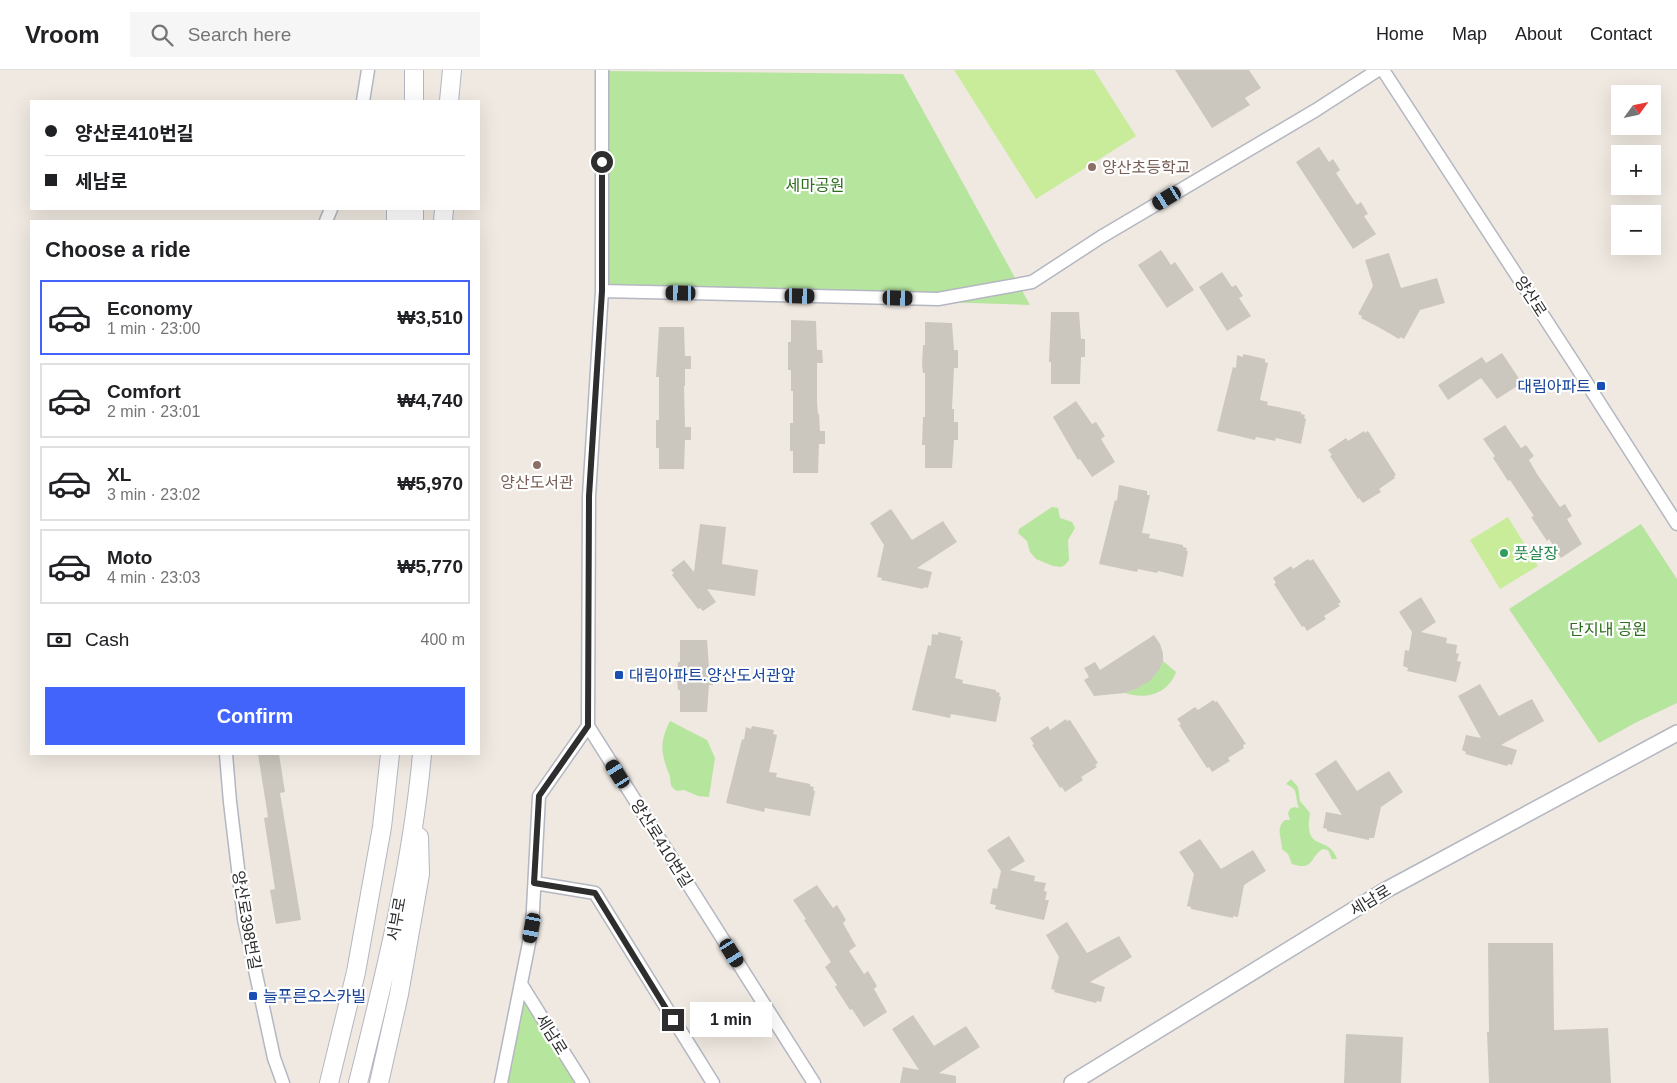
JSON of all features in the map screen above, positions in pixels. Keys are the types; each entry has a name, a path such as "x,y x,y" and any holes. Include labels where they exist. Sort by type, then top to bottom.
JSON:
{"main road":[{"path":"414,70 414,100"},
{"path":"445,70 445,100"},
{"path":"449,100 452,70"},
{"name":"서부로","path":"329,1083 356,972 382,827 390,755"},
{"name":"서부로","path":"358,1083 387,969 418,800 422,755"},
{"path":"379,1083 398,994 420,874 418,800"}],"street":[{"path":"363,100 368,70"},
{"path":"501,1083 532,928 539,796 588,726 589,496 602,291 602,70"},
{"path":"602,291 938,300 1032,282 1101,237 1308,114 1378,70"},
{"name":"양산로","path":"1383,70 1677,524"},
{"name":"양산로410번길","path":"588,726 814,1083"},
{"name":"세남로","path":"1072,1083 1386,890 1677,733"},
{"name":"양산로398번길","path":"226,755 244,919 274,1058 283,1083"},
{"path":"534,883 595,893 713,1083"},
{"name":"세남로","path":"521,984 583,1083"}],"green space":[{"path":"954,70 1094,70 1136,136 1036,199"},
{"name":"세마공원","path":"602,71 903,74 1030,305 602,291"},
{"path":"1052,507 1058,508 1060,518 1072,522 1075,528 1068,540 1069,560 1061,567 1036,559 1030,552 1027,541 1018,533 1019,529"},
{"name":"풋살장","path":"1508,517 1538,566 1500,589 1470,540"},
{"name":"단지내 공원","path":"1641,524 1677,579 1677,703 1599,743 1509,609"},
{"path":"1163,661 1176,672 1168,686 1148,695 1141,696 1125,693 1148,682"},
{"path":"670,721 707,740 715,758 709,797 698,796 684,790 677,791 671,786 662,748"},
{"path":"1291,779 1298,787 1300,801 1310,813 1310,834 1313,839 1328,847 1337,859 1332,859 1328,850 1323,849 1311,862 1305,866 1299,866 1292,864 1288,854 1282,849 1280,826 1285,820 1290,820 1288,813 1290,809 1294,807 1299,808 1295,791 1286,784"},
{"path":"521,984 583,1083 501,1083"}],"building":[{"path":"1175,70 1249,70 1261,88 1245,98 1250,105 1212,128"},
{"path":"1319,147 1329,162 1333,159 1340,170 1336,173 1357,205 1361,202 1368,214 1364,216 1376,234 1353,249 1296,162"},
{"path":"1161,250 1171,265 1175,262 1194,290 1167,308 1138,265"},
{"path":"1389,253 1401,288 1437,278 1445,303 1420,310 1404,339 1400,337 1399,339 1361,318 1362,316 1358,314 1373,286 1365,260"},
{"path":"1222,272 1232,287 1236,285 1243,296 1239,298 1251,316 1227,331 1199,287"},
{"path":"1051,312 1079,312 1081,339 1085,339 1085,357 1081,357 1080,384 1051,384 1051,362 1049,362"},
{"path":"791,320 816,321 817,350 822,350 823,363 817,363 817,402 820,431 825,431 825,444 819,444 818,473 793,473 793,451 790,451 790,423 793,423 793,391 791,391 791,370 788,370 788,342 791,342"},
{"path":"925,322 952,323 954,350 958,350 958,368 954,368 952,409 954,409 954,422 958,422 958,440 954,440 952,468 925,468 925,445 922,445 923,417 925,417 925,373 923,373 922,365 923,345 925,345"},
{"path":"659,327 684,327 685,356 691,356 691,369 685,369 684,386 685,427 691,427 691,440 685,440 684,469 659,469 659,448 656,448 656,420 659,420 659,377 656,377"},
{"path":"1502,353 1522,383 1497,399 1481,378 1448,400 1438,385 1482,357 1486,363"},
{"path":"1243,354 1265,359 1265,362 1268,363 1260,400 1268,402 1267,405 1301,412 1301,414 1305,415 1304,418 1306,419 1301,444 1276,438 1275,441 1256,437 1255,440 1217,431 1233,367 1236,368 1237,355 1243,357"},
{"path":"1076,401 1092,424 1096,422 1105,436 1101,439 1115,462 1092,477 1080,459 1078,460 1053,417"},
{"path":"1505,425 1521,448 1526,445 1534,456 1529,460 1537,474 1560,507 1565,504 1572,516 1567,519 1582,544 1561,558 1549,539 1547,541 1531,517 1534,516 1510,480 1508,481 1493,458 1495,456 1483,439"},
{"path":"1364,431 1365,433 1368,431 1396,475 1394,476 1395,478 1379,489 1381,492 1363,503 1358,499 1328,450 1346,438 1348,441"},
{"path":"1119,485 1147,491 1147,495 1150,495 1142,533 1150,534 1149,538 1183,545 1183,547 1187,548 1183,577 1158,571 1157,573 1138,569 1137,572 1099,564 1115,500 1117,501"},
{"path":"891,509 912,540 943,521 957,542 917,568 932,572 928,588 924,587 923,589 881,580 882,578 877,577 884,545 870,523"},
{"path":"700,524 726,527 722,564 758,570 755,596 707,589 716,602 703,611 700,608 698,609 672,575 674,573 671,570 684,560 694,572"},
{"path":"1308,559 1310,561 1313,559 1341,602 1338,604 1340,606 1324,616 1326,619 1307,631 1304,626 1302,627 1274,584 1276,583 1273,578 1291,566 1293,569"},
{"path":"1421,597 1436,622 1421,632 1447,638 1446,643 1457,645 1456,653 1459,654 1457,661 1461,662 1456,682 1407,671 1408,668 1403,666 1405,650 1409,651 1412,632 1399,612"},
{"path":"938,632 961,637 960,640 963,641 955,678 963,680 962,683 996,690 996,692 1000,693 999,696 1001,697 996,722 951,714 950,718 912,710 928,645 931,646 932,634 938,635"},
{"path":"1154,635 1160,644 1163,661 1159,670 1150,681 1125,693 1094,696 1084,680 1089,677 1084,668 1095,662 1100,670"},
{"path":"680,640 707,640 709,667 713,667 713,685 709,685 707,712 680,712 680,690 678,690 677,678 678,662 680,662"},
{"path":"1480,684 1499,716 1532,699 1544,721 1501,745 1517,750 1512,765 1508,764 1507,766 1465,754 1466,752 1462,750 1466,735 1481,738 1458,696"},
{"path":"1213,700 1217,701 1246,744 1243,745 1244,748 1228,758 1230,761 1212,772 1209,767 1207,768 1177,719 1195,707 1198,710"},
{"path":"1066,719 1067,721 1070,720 1098,763 1095,765 1097,767 1081,777 1083,780 1065,792 1062,787 1060,788 1032,745 1034,744 1030,738 1048,726 1050,730"},
{"path":"752,726 774,730 773,734 777,735 769,772 777,773 776,777 810,784 810,786 814,787 813,790 815,791 810,816 765,808 764,812 726,803 746,727 751,729"},
{"path":"258,755 279,755 285,792 280,793 301,920 276,924 270,890 275,889 264,818 268,817"},
{"path":"1336,760 1357,791 1389,771 1403,792 1381,807 1374,838 1369,838 1369,840 1327,831 1327,829 1323,828 1326,812 1342,815 1315,774"},
{"path":"1009,836 1025,861 1010,870 1035,876 1034,881 1046,883 1044,891 1047,892 1045,900 1049,900 1044,920 995,909 996,905 990,904 993,888 997,889 1001,871 987,850"},
{"path":"1200,839 1221,869 1253,850 1266,871 1244,885 1238,917 1233,916 1233,918 1191,909 1191,907 1187,906 1194,874 1179,852"},
{"path":"817,885 833,908 837,905 846,920 843,923 856,946 849,951 864,974 868,971 877,986 874,989 887,1012 864,1027 835,987 837,985 825,967 831,962 793,900"},
{"path":"1067,922 1087,953 1119,936 1132,957 1090,982 1105,987 1101,1002 1097,1001 1096,1003 1054,992 1055,990 1051,989 1059,957 1046,935"},
{"path":"1488,943 1553,943 1554,1030 1608,1028 1611,1083 1489,1083 1487,1032 1489,1032"},
{"path":"913,1015 934,1046 966,1026 980,1047 939,1073 956,1076 956,1083 900,1083 903,1067 919,1070 892,1029"},
{"path":"1346,1034 1403,1037 1401,1083 1344,1083"}],"place":[{"name":"양산초등학교","path":"1092,167"},
{"name":"대림아파트","path":"1601,386"},
{"name":"양산도서관","path":"537,465"},
{"name":"풋살장","path":"1504,553"},
{"name":"대림아파트.양산도서관앞","path":"619,675"},
{"name":"늘푸른오스카빌","path":"253,996"}],"route":[{"path":"602,162 602,291 589,496 588,726 539,796 534,883 595,893 673,1020"}]}
